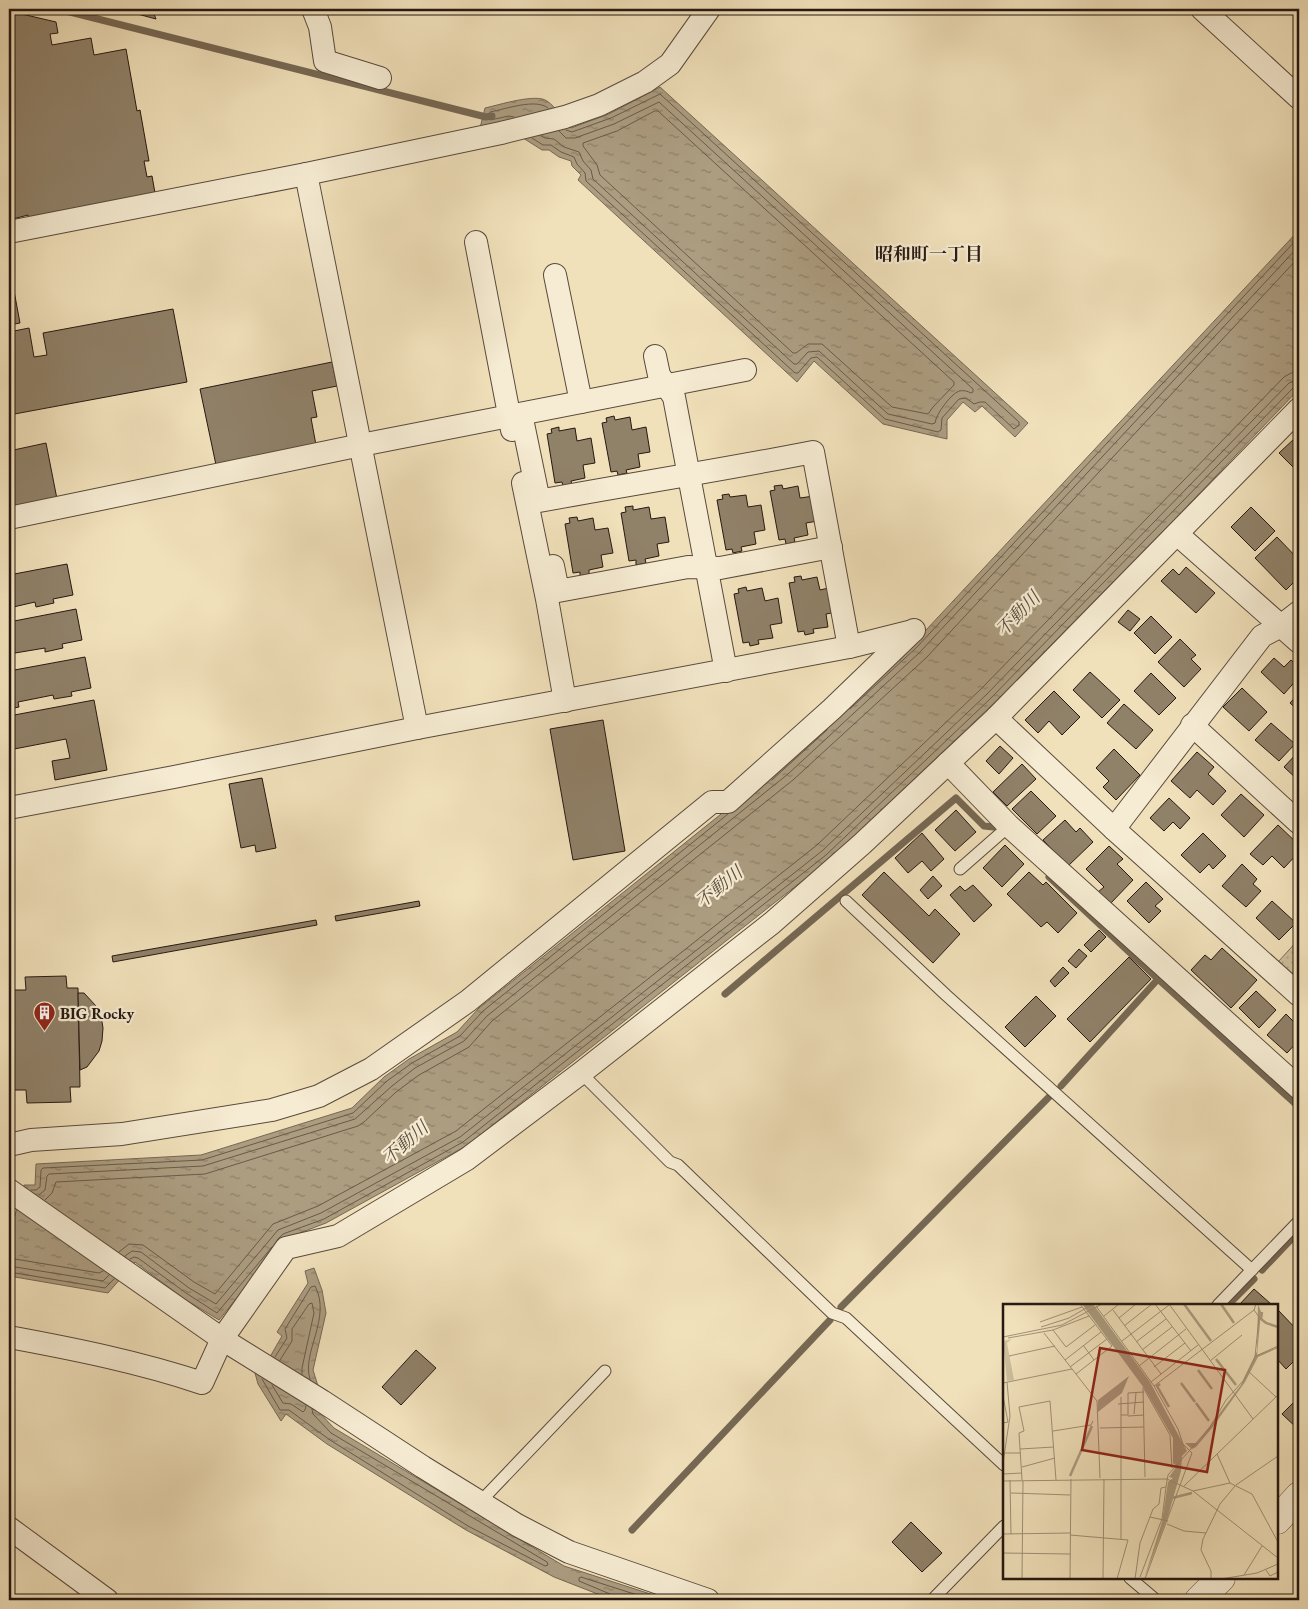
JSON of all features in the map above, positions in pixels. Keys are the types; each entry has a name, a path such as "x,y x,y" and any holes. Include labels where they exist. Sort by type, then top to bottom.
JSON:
{"street":[{"path":"313,9 320,28 325,61 380,78"},
{"path":"9,232 306,174 566,118 599,105 645,82 670,64 709,9"},
{"path":"1202,9 1299,98"},
{"path":"306,174 417,728"},
{"path":"476,242 515,415 565,700"},
{"path":"555,275 581,402"},
{"path":"655,356 659,375 674,397 726,670"},
{"path":"9,518 361,445 745,370"},
{"path":"9,1337 72,1349 169,1372 202,1383 222,1339 286,1248 338,1236 467,1159 581,1073 772,922 862,844 996,718 1299,409"},
{"path":"515,415 539,501 558,591 688,567 720,568 831,547"},
{"path":"539,501 813,452 850,648"},
{"path":"1177,534 1299,642"},
{"path":"1114,829 1262,636 1281,626 1299,612"},
{"path":"9,808 417,728 850,648 914,630 832,709 728,802 712,802 468,1001 371,1069 319,1096 272,1110 122,1134 31,1140 9,1145"},
{"path":"996,718 1114,829 1299,995"},
{"path":"1192,725 1299,823"},
{"path":"948,763 1009,826 1299,1088"},
{"path":"12,1192 222,1339 518,1525 568,1552 708,1600"},
{"path":"1278,1519 1299,1496"},
{"path":"9,1528 107,1600"},
{"path":"1200,1600 1220,1579"}],"lane":[{"path":"960,869 1009,826"},
{"path":"846,901 946,995 1252,1270"},
{"path":"581,1073 670,1162 678,1165 832,1313 846,1318 1003,1464"},
{"path":"1219,1304 1299,1222"},
{"path":"481,1501 606,1371"},
{"path":"932,1600 1003,1527"},
{"path":"1131,1579 1156,1600"}],"shaded area":[{"path":"1299,939 1299,982 1278,962"}],"water":[{"path":"660,87 1028,423 1015,437 982,406 975,412 963,402 947,420 947,439 883,424 814,361 797,382 578,180 581,175 572,166 571,161 559,157 549,150 542,150 523,138 480,128 485,108 517,100 535,98 542,99 551,104 571,128 609,114"},
{"name":"不動川","path":"1299,230 1299,389 1174,520 995,702 830,859 466,1146 326,1223 284,1239 219,1320 183,1298 135,1262 108,1293 9,1276 9,1222 13,1222 24,1185 35,1185 36,1164 201,1155 352,1108 384,1077 409,1059 457,1032 479,1008 781,766 913,644"},
{"path":"314,1268 322,1290 326,1313 313,1370 318,1386 317,1410 334,1428 564,1566 669,1600 613,1600 554,1577 466,1530 327,1444 286,1414 281,1421 258,1384 255,1373 271,1355 282,1336 277,1332 308,1283 305,1271"}],"building":[{"path":"119,9 152,9 156,19"},
{"path":"9,11 56,22 58,33 50,34 52,45 91,38 94,55 126,49 137,111 140,110 149,161 144,161 147,177 152,176 155,193 65,210 65,213 29,220 28,215 13,219 9,199"},
{"path":"9,264 20,323 9,325"},
{"path":"173,309 187,382 9,415 9,332 29,328 34,357 47,355 43,333"},
{"path":"332,362 337,386 312,391 317,417 311,418 316,445 216,465 200,389"},
{"path":"614,416 615,420 630,417 632,430 646,427 650,452 638,454 640,467 626,470 627,473 618,475 617,471 611,472 602,423 607,422 606,418"},
{"path":"559,427 559,431 575,428 577,441 591,438 595,463 583,465 585,478 571,481 572,485 563,486 562,482 555,483 547,434 552,433 551,429"},
{"path":"1295,438 1299,442 1299,465 1295,469 1279,453"},
{"path":"46,443 57,499 9,509 9,451"},
{"path":"782,485 783,489 798,486 800,498 814,496 818,521 806,523 808,535 794,538 795,542 786,544 785,539 779,540 770,491 775,490 774,486"},
{"path":"729,494 730,497 746,495 748,507 761,505 765,530 754,532 756,544 741,547 742,551 733,553 732,549 726,550 717,500 723,499 722,495"},
{"path":"633,506 633,510 649,507 651,519 665,517 669,542 657,544 659,556 645,559 646,563 636,565 636,560 629,561 621,513 626,512 625,507"},
{"path":"1251,507 1275,531 1255,551 1231,527"},
{"path":"577,517 578,521 593,518 595,530 608,528 613,553 601,555 603,567 589,570 589,574 580,576 580,572 573,573 565,524 570,523 569,518"},
{"path":"1277,537 1299,560 1299,577 1286,590 1255,558"},
{"path":"67,564 73,595 53,599 54,603 36,607 35,602 9,608 9,575"},
{"path":"1186,567 1215,593 1196,613 1161,581 1173,569 1179,575"},
{"path":"801,576 802,580 817,577 820,590 833,587 837,612 826,614 828,627 813,629 814,633 805,635 804,631 798,632 789,583 795,582 794,577"},
{"path":"746,587 747,591 762,588 765,601 778,598 782,623 770,625 773,638 758,640 759,644 750,646 749,642 743,643 734,594 739,593 738,589"},
{"path":"76,609 82,640 62,644 63,648 45,652 45,648 9,654 9,622"},
{"path":"1128,610 1140,619 1130,631 1118,622"},
{"path":"1151,616 1172,637 1155,654 1134,633"},
{"path":"1180,639 1196,655 1191,659 1201,669 1184,687 1158,662"},
{"path":"85,657 91,688 71,692 72,696 54,699 53,695 18,702 19,707 9,709 9,671"},
{"path":"1274,658 1284,667 1291,660 1299,668 1299,677 1284,694 1261,672"},
{"path":"1090,672 1120,700 1102,718 1073,690"},
{"path":"1151,673 1176,698 1159,715 1134,691"},
{"path":"1242,688 1267,712 1249,731 1223,707"},
{"path":"1054,691 1080,717 1062,735 1049,721 1038,733 1025,720"},
{"path":"1299,693 1299,711 1290,703"},
{"path":"94,700 107,770 55,780 52,761 70,758 66,739 9,750 9,716"},
{"path":"1124,704 1153,730 1136,749 1107,723"},
{"path":"603,720 625,851 573,860 550,729"},
{"path":"1271,723 1295,744 1279,761 1255,740"},
{"path":"1000,746 1013,758 999,774 986,761"},
{"path":"1114,749 1140,775 1116,800 1103,787 1109,781 1096,768"},
{"path":"1299,751 1299,781 1284,767"},
{"path":"1197,752 1214,767 1208,774 1226,791 1213,805 1197,790 1190,798 1171,781"},
{"path":"1022,764 1036,779 1007,806 993,792"},
{"path":"262,778 276,848 256,852 255,845 241,848 229,784"},
{"path":"1031,791 1056,816 1037,834 1012,809"},
{"path":"1241,794 1264,815 1244,837 1221,815"},
{"path":"1169,798 1190,818 1180,829 1173,822 1164,831 1150,818"},
{"path":"956,810 976,832 955,851 935,830"},
{"path":"1065,820 1076,832 1080,828 1093,842 1068,866 1043,840"},
{"path":"1278,825 1299,845 1299,852 1284,868 1272,856 1263,865 1250,854"},
{"path":"922,833 944,859 931,871 922,861 908,873 895,858"},
{"path":"1203,833 1226,856 1213,869 1209,864 1200,873 1181,855"},
{"path":"1005,845 1024,864 1002,887 983,868"},
{"path":"1109,846 1123,859 1117,864 1133,880 1110,904 1098,892 1104,887 1086,869"},
{"path":"1242,864 1257,879 1253,884 1261,891 1246,907 1222,886"},
{"path":"884,872 929,916 935,909 960,934 933,963 862,895"},
{"path":"1029,872 1043,885 1046,882 1077,913 1058,933 1047,922 1041,927 1007,894"},
{"path":"933,876 942,886 928,899 920,890"},
{"path":"1146,882 1163,899 1155,906 1161,911 1149,923 1127,901"},
{"path":"973,885 992,905 974,922 950,895 960,886 965,891"},
{"path":"419,901 420,906 336,921 335,916"},
{"path":"1272,901 1296,923 1279,940 1256,918"},
{"path":"316,920 317,925 113,962 112,956"},
{"path":"1099,930 1106,937 1091,952 1084,945"},
{"path":"1222,948 1257,980 1231,1008 1191,970 1205,955 1211,960"},
{"path":"1079,949 1087,956 1076,968 1068,961"},
{"path":"1129,957 1151,979 1090,1042 1067,1019"},
{"path":"1063,967 1069,973 1055,987 1050,981"},
{"name":"BIG Rocky","path":"66,976 67,988 78,988 80,1087 70,1087 71,1102 27,1103 26,1090 14,1090 14,1078 9,1078 9,990 26,990 25,977"},
{"path":"1256,991 1276,1010 1259,1028 1239,1008"},
{"path":"78,993 84,993 96,1006 101,1016 103,1028 99,1051 87,1067 80,1070"},
{"path":"1036,996 1056,1016 1025,1047 1005,1027"},
{"path":"1286,1014 1299,1027 1299,1040 1287,1053 1267,1035"},
{"path":"9,1078 14,1078 14,1093 9,1102"},
{"path":"1254,1289 1271,1304 1240,1304"},
{"path":"1278,1312 1299,1332 1295,1337 1299,1342 1299,1356 1286,1369 1278,1360"},
{"path":"416,1350 436,1368 401,1405 382,1387"},
{"path":"1299,1370 1299,1383 1293,1376"},
{"path":"1298,1398 1299,1400 1299,1430 1282,1414"},
{"path":"911,1522 942,1553 922,1572 892,1542"}],"waterway":[{"path":"58,9 486,117 492,116"},
{"path":"725,994 956,798 984,826 993,827"},
{"path":"1049,877 1299,1107"},
{"path":"1061,1086 1158,979"},
{"path":"841,1307 1050,1096"},
{"path":"1262,1270 1299,1231"},
{"path":"1229,1304 1254,1279"},
{"path":"632,1530 830,1320"}],"place":[{"name":"BIG Rocky","path":"44,1032"}],"district":[{"name":"昭和町一丁目","path":"929,254"}]}
